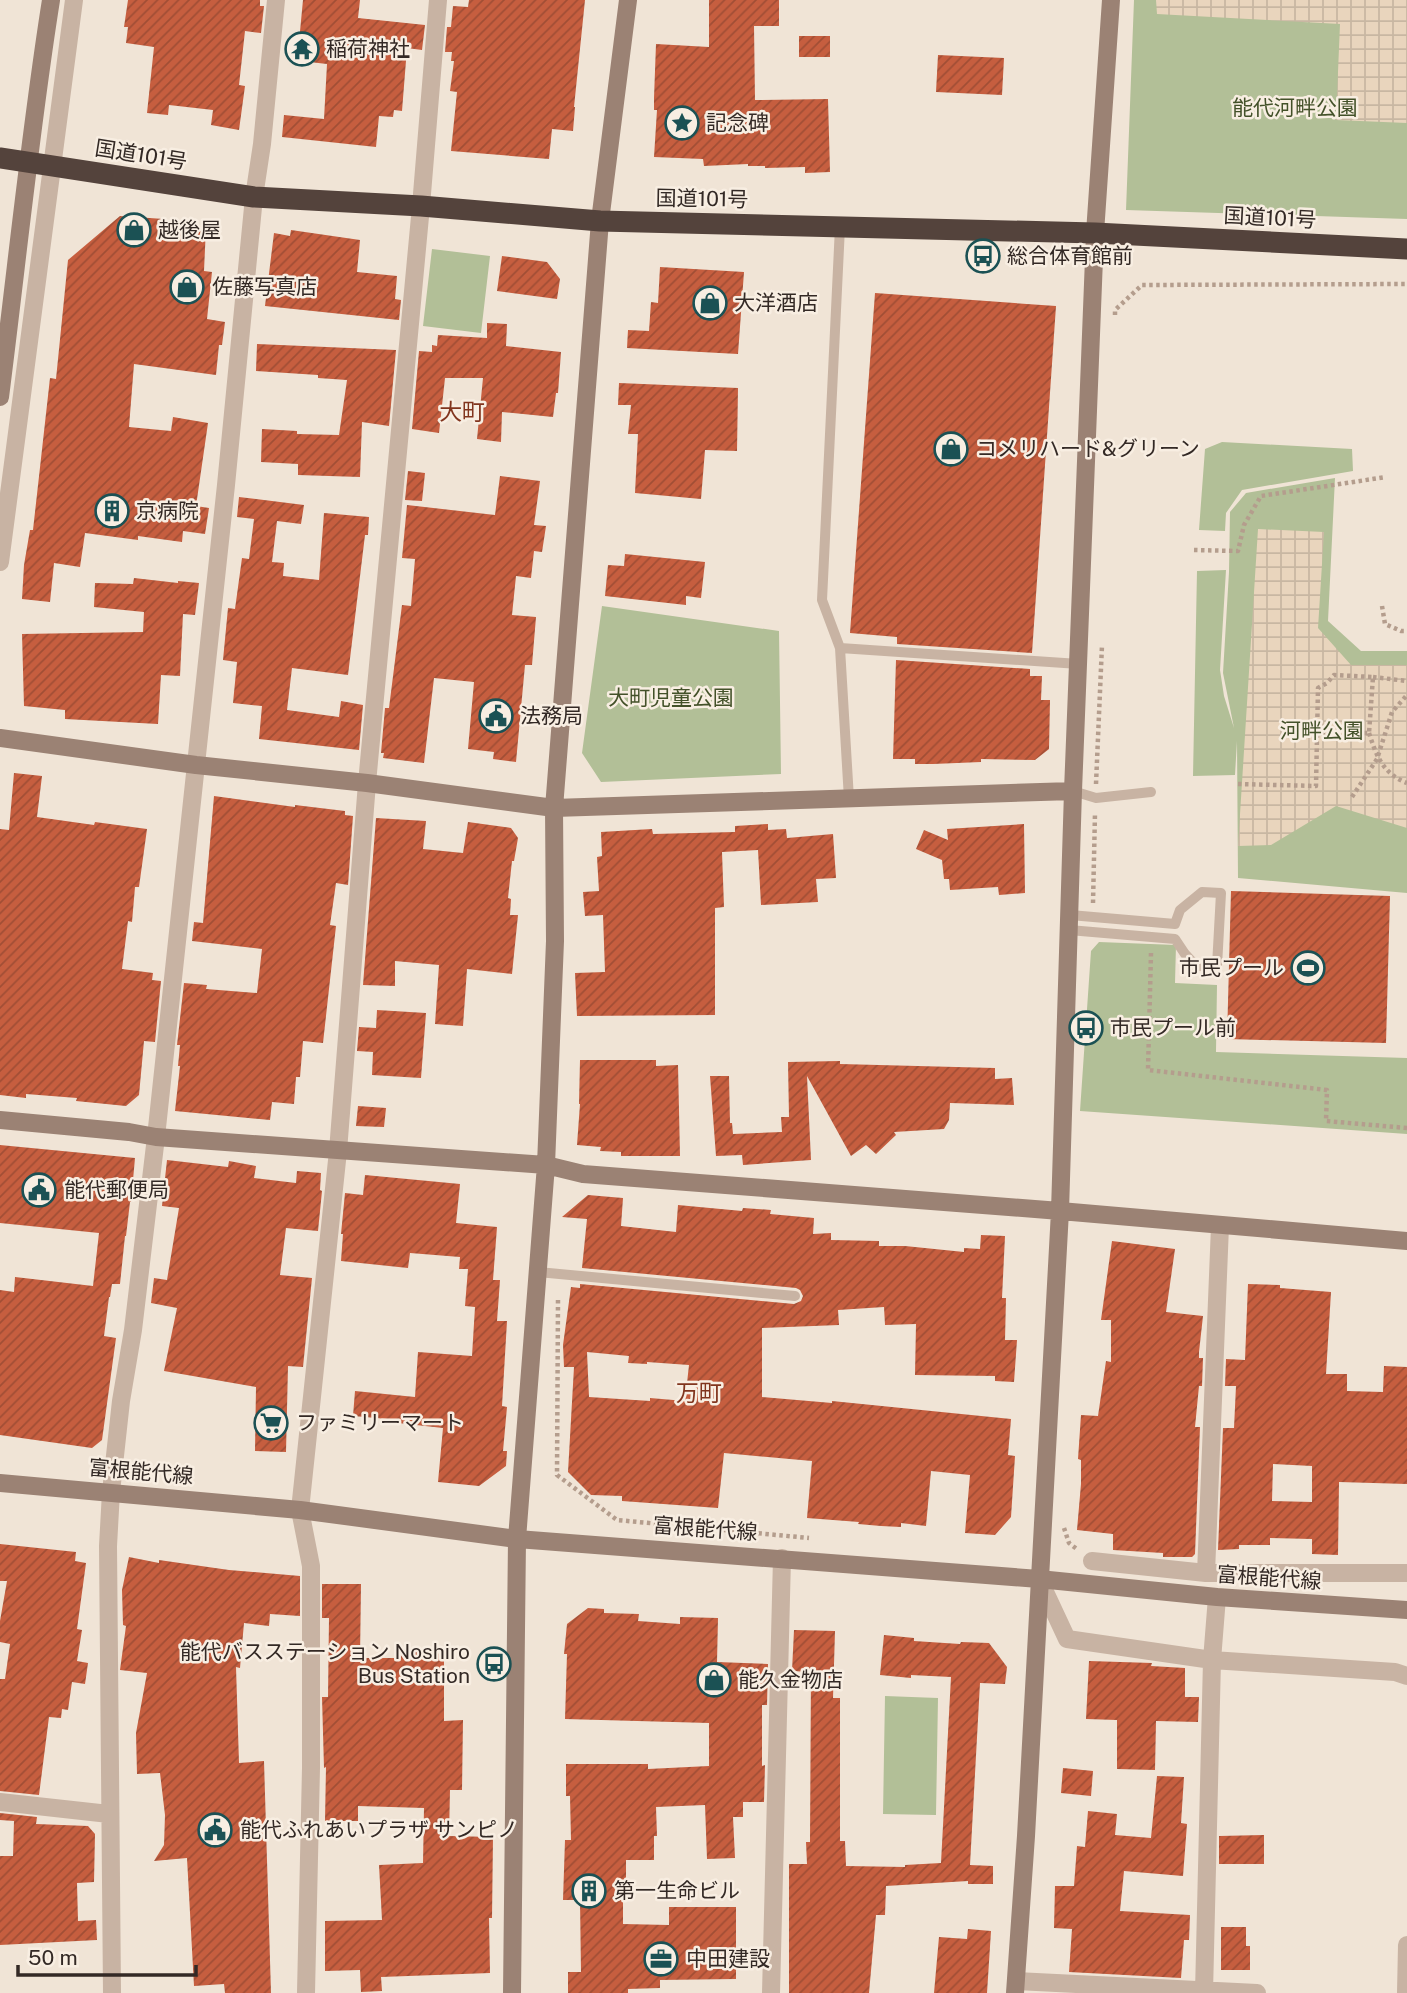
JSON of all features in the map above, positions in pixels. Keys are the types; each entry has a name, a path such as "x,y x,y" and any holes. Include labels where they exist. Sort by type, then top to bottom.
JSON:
{"highway":[{"name":"国道101号","path":"0,158 254,197 421,206 600,221 1096,233 1407,249"}],"street":[{"path":"0,397 27,162 51,0"},
{"path":"0,562 6,468 74,0"},
{"path":"112,1993 108,1546 111,1492 121,1401 134,1330 156,1137 276,0"},
{"path":"306,1993 311,1768 311,1566 300,1510 338,1151 367,783 438,0"},
{"path":"512,1993 517,1539 546,1165 555,941 554,808 600,221 628,0"},
{"path":"1111,0 1096,233 1073,791 1060,1211 1026,1836 1015,1987 1257,1993"},
{"path":"0,738 196,765 367,783 554,808 1073,791"},
{"path":"0,1120 156,1137 546,1165 583,1174 1407,1241"},
{"path":"1206,1573 1220,1226"},
{"name":"富根能代線","path":"0,1483 300,1510 517,1539 1039,1579 1217,1597 1407,1610"},
{"path":"771,1993 782,1558"},
{"path":"1092,1561 1206,1573 1407,1573"},
{"path":"1039,1579 1067,1639 1212,1660 1395,1672 1407,1676"},
{"path":"1204,1991 1212,1660 1217,1597"},
{"path":"0,1802 109,1814"},
{"path":"1406,1993 1407,1945"}],"lane":[{"path":"840,227 822,600 839,648 849,799"},
{"path":"839,648 1079,664"},
{"path":"1073,791 1096,799 1151,792"},
{"path":"1202,892 1221,893 1217,967 1196,965 1175,939 1151,938 1070,923 1093,918 1175,925 1180,910 1202,892"},
{"path":"538,1272 795,1296"}],"path":[{"path":"1114,324 1115,310 1142,285 1407,284"},
{"path":"1194,550 1238,551 1244,525 1261,496 1386,477"},
{"path":"1382,606 1385,625 1407,631"},
{"path":"1093,918 1102,645"},
{"path":"1238,784 1316,786 1318,688 1328,684 1334,676 1407,681"},
{"path":"1373,677 1368,733 1377,759 1399,780 1407,783"},
{"path":"1352,797 1377,759 1392,712 1407,695"},
{"path":"1318,732 1368,733"},
{"path":"1151,938 1148,1070 1327,1090 1326,1121 1407,1128"},
{"path":"558,1275 557,1475 617,1520 819,1539"}],"green space":[{"name":"能代河畔公園","path":"1134,0 1407,0 1407,219 1126,210"},
{"path":"432,249 490,256 481,333 423,326"},
{"path":"1222,442 1352,449 1353,471 1242,490 1226,513 1225,531 1199,530 1205,449"},
{"name":"河畔公園","path":"1335,478 1328,621 1361,651 1407,651 1407,893 1238,878 1237,741 1235,775 1193,776 1197,571 1226,570 1220,670 1224,696 1234,728 1223,673 1230,512 1246,493"},
{"name":"大町児童公園","path":"602,606 779,631 781,774 601,782 582,753"},
{"path":"1099,942 1176,945 1175,983 1217,985 1216,1052 1407,1058 1407,1134 1080,1111 1091,951"},
{"path":"885,1696 938,1698 936,1815 883,1814"}],"shaded area":[{"path":"1156,0 1407,0 1407,123 1336,120 1340,24 1157,14"},
{"name":"河畔公園","path":"1258,529 1324,532 1318,628 1351,665 1407,665 1407,828 1336,806 1271,845 1238,846"}],"building":[{"path":"128,0 260,0 260,6 264,6 261,33 245,31 239,85 245,86 239,130 211,125 213,110 169,105 168,115 147,113 154,47 126,43 128,27 124,27"},
{"path":"303,0 360,0 358,18 425,25 422,50 407,48 402,111 394,110 393,117 379,116 376,147 282,137 284,115 324,119 327,64 292,60 294,42 299,42"},
{"path":"469,0 585,0 573,131 552,129 549,159 451,151 457,92 450,91 454,61 451,61 452,52 445,52 447,27 451,27 453,6 468,7"},
{"path":"709,0 779,0 779,26 754,26 755,100 828,99 830,172 805,173 805,167 765,168 748,164 704,166 703,159 654,157 657,110 654,110 656,44 709,47"},
{"path":"799,36 830,36 830,57 799,57"},
{"path":"938,55 1004,58 1002,95 936,92"},
{"path":"120,216 164,219 164,224 206,227 204,271 212,272 207,319 225,322 216,375 134,364 129,427 171,431 173,417 208,423 196,506 209,508 205,534 183,531 182,542 85,533 80,567 54,563 50,602 22,599 24,565 30,530 33,530 50,378 56,379 68,260"},
{"path":"291,230 360,240 357,272 397,276 395,299 401,300 399,320 265,306 274,233 290,236"},
{"path":"502,256 547,262 560,279 557,299 497,291"},
{"path":"660,267 744,272 738,354 627,348 628,330 649,331 651,302 658,303"},
{"path":"875,293 1056,306 1032,653 897,644 897,637 850,633"},
{"path":"487,323 507,324 506,346 561,352 553,417 502,412 501,442 477,439 483,378 445,378 439,433 412,429 419,351 432,352 432,345 437,346 438,335 487,338"},
{"path":"257,344 396,350 389,426 362,422 360,477 298,475 298,464 261,462 262,429 297,431 297,434 339,435 347,380 318,378 318,375 256,371"},
{"path":"619,383 738,388 737,451 705,450 701,499 635,493 638,434 628,434 631,405 618,405"},
{"path":"408,471 425,473 422,501 405,500"},
{"path":"500,476 540,481 534,525 546,526 542,552 534,551 531,578 516,576 512,615 536,617 532,665 525,665 516,762 493,759 494,752 468,749 474,682 434,678 424,763 383,758 384,753 381,753 385,708 389,708 402,605 411,606 415,559 402,558 407,505 495,515"},
{"path":"239,497 304,505 301,524 277,521 272,562 284,563 283,576 319,580 324,513 369,517 348,675 292,668 287,710 339,717 341,701 363,705 359,750 259,739 262,706 233,703 237,662 223,660 228,608 235,609 242,558 249,559 254,519 237,517"},
{"path":"625,554 705,562 701,598 686,596 686,605 605,596 608,565 624,566"},
{"path":"134,578 199,583 195,615 183,614 180,676 161,675 158,724 65,719 65,710 24,706 22,634 143,632 144,612 94,607 95,583 133,584"},
{"path":"896,660 1030,669 1030,676 1042,676 1041,700 1050,700 1049,749 1035,760 981,759 981,762 915,764 915,759 893,759"},
{"path":"14,773 42,776 37,817 147,829 139,887 135,887 132,922 128,921 122,969 153,973 152,980 161,981 155,1042 144,1041 139,1095 126,1106 76,1101 77,1098 0,1095 0,829 9,830"},
{"path":"214,796 345,811 345,815 353,816 348,885 336,883 330,925 336,926 323,1043 303,1041 300,1077 296,1077 294,1104 272,1102 270,1120 175,1111 180,1066 180,1045 177,1045 184,983 207,985 206,989 257,993 262,949 192,941 194,922 203,923"},
{"path":"376,818 426,821 423,849 463,853 468,822 511,828 518,838 512,861 508,898 511,899 510,915 518,915 512,974 467,969 463,1026 435,1024 439,965 395,961 395,986 363,985"},
{"path":"768,824 768,830 786,829 787,838 833,834 836,878 816,879 818,902 761,905 758,850 722,852 724,907 715,908 715,1015 577,1016 575,973 605,972 603,915 585,916 583,892 599,891 597,857 602,856 601,832 652,829 653,834 735,832 735,826"},
{"path":"1024,824 1025,893 999,895 998,887 950,890 949,879 944,879 942,860 916,849 924,830 948,840 947,829"},
{"name":"市民プール","path":"1231,891 1390,896 1386,1043 1227,1039"},
{"path":"377,1010 426,1013 421,1078 372,1075 373,1052 357,1051 359,1027 376,1028"},
{"path":"580,1060 656,1060 656,1066 678,1065 680,1156 621,1156 621,1152 600,1151 601,1147 577,1145"},
{"path":"840,1061 840,1064 995,1068 995,1079 1012,1078 1014,1105 950,1103 949,1120 944,1129 894,1132 896,1135 876,1154 866,1145 851,1156 807,1076 811,1160 743,1165 742,1155 716,1156 710,1076 729,1076 730,1123 733,1134 782,1132 781,1117 789,1117 788,1062"},
{"path":"358,1106 386,1108 384,1127 356,1126"},
{"path":"0,1145 135,1158 120,1284 112,1284 104,1336 116,1338 102,1440 92,1448 0,1435 0,1290 14,1292 15,1277 93,1286 99,1233 0,1223"},
{"path":"167,1160 228,1167 229,1161 256,1166 254,1178 296,1183 297,1171 321,1173 318,1231 286,1228 280,1275 312,1278 303,1367 288,1366 286,1452 255,1451 256,1387 164,1371 177,1308 151,1303 154,1278 167,1280 179,1208 162,1206"},
{"path":"365,1175 460,1184 456,1223 497,1227 493,1280 500,1280 497,1321 507,1321 502,1406 507,1407 503,1451 507,1451 506,1466 479,1486 438,1482 443,1428 398,1423 399,1420 353,1416 355,1391 415,1397 418,1352 472,1356 475,1307 465,1306 468,1269 459,1269 460,1257 410,1253 408,1268 341,1261 345,1193 363,1195"},
{"path":"588,1195 623,1198 621,1226 676,1232 678,1205 742,1211 743,1208 771,1210 770,1214 814,1218 813,1234 831,1233 831,1240 879,1241 879,1246 964,1252 964,1248 980,1249 981,1235 1005,1236 1002,1298 1006,1298 1005,1340 1017,1340 1014,1382 995,1381 995,1376 915,1375 916,1324 885,1325 884,1307 838,1310 839,1325 762,1328 762,1397 832,1401 1011,1419 1008,1455 1015,1456 1011,1517 995,1535 965,1533 970,1475 931,1471 926,1526 901,1523 901,1527 881,1526 807,1518 812,1461 724,1453 718,1508 622,1501 622,1496 591,1495 568,1472 574,1367 564,1367 563,1345 571,1287 580,1288 580,1284 794,1304 801,1301 803,1296 796,1288 582,1268 587,1219 562,1217","holes":["587,1352 629,1356 628,1363 689,1365 685,1401 589,1397"]},
{"path":"1112,1241 1175,1249 1166,1312 1203,1316 1199,1352 1199,1358 1203,1358 1202,1386 1199,1386 1195,1427 1200,1427 1195,1554 1192,1557 1163,1557 1163,1553 1113,1550 1113,1534 1077,1530 1081,1484 1081,1460 1078,1459 1081,1415 1098,1416 1106,1361 1111,1362 1111,1320 1101,1320"},
{"path":"1248,1284 1280,1285 1280,1288 1331,1292 1326,1374 1347,1374 1347,1391 1383,1392 1384,1366 1407,1367 1407,1484 1339,1482 1338,1555 1312,1554 1312,1539 1270,1538 1270,1545 1239,1545 1239,1549 1218,1550 1223,1428 1234,1428 1236,1386 1225,1386 1226,1359 1245,1360","holes":["1273,1464 1312,1466 1312,1502 1272,1501"]},
{"path":"0,1544 76,1552 75,1561 86,1563 77,1629 82,1630 77,1661 88,1663 85,1684 72,1682 68,1710 62,1709 61,1718 49,1717 39,1795 0,1791 0,1679 5,1679 10,1644 0,1642 0,1621 7,1581 0,1581"},
{"name":"能代ふれあいプラザ サンピノ","path":"129,1557 159,1563 159,1560 300,1576 300,1616 270,1614 269,1626 244,1623 240,1668 236,1667 239,1763 264,1761 271,1993 225,1993 224,1984 194,1986 187,1858 154,1861 164,1845 165,1815 160,1773 137,1774 136,1733 147,1673 120,1670 126,1626 123,1625 122,1590"},
{"path":"322,1584 361,1584 360,1658 400,1658 400,1652 437,1652 444,1659 444,1721 463,1720 462,1790 450,1790 449,1836 493,1837 492,1918 489,1918 490,1973 381,1977 382,1991 361,1992 360,1970 325,1971 325,1921 382,1920 379,1865 423,1863 424,1808 358,1806 358,1821 325,1821 326,1767 324,1768 322,1697 328,1697 329,1618 322,1618"},
{"path":"588,1608 604,1609 604,1613 639,1614 638,1621 680,1624 680,1617 718,1618 717,1662 768,1664 767,1705 762,1705 764,1802 743,1802 743,1817 733,1817 735,1858 707,1859 705,1805 656,1807 654,1860 626,1860 626,1881 623,1881 623,1924 669,1925 669,1907 736,1907 736,1979 660,1980 660,1988 628,1989 628,1993 568,1993 568,1972 581,1972 580,1900 563,1900 565,1840 571,1840 570,1796 566,1796 566,1764 648,1764 648,1769 709,1766 709,1723 565,1719 567,1654 564,1654 567,1624"},
{"path":"794,1630 835,1631 833,1698 840,1698 840,1841 845,1841 846,1866 905,1867 941,1863 951,1677 911,1675 911,1678 880,1675 884,1635 914,1638 914,1641 989,1643 1007,1667 1005,1684 980,1683 970,1865 993,1866 993,1884 968,1884 968,1881 886,1886 885,1915 876,1915 869,1993 789,1993 789,1864 807,1864 806,1842 810,1842 811,1672 792,1671"},
{"path":"1089,1661 1152,1663 1151,1666 1185,1668 1185,1697 1199,1697 1198,1722 1156,1721 1155,1770 1117,1769 1117,1720 1086,1719"},
{"path":"1063,1768 1093,1771 1091,1796 1061,1793"},
{"path":"1157,1776 1184,1777 1181,1823 1187,1824 1183,1876 1124,1871 1120,1911 1190,1915 1189,1940 1184,1940 1181,1978 1069,1972 1072,1929 1054,1928 1055,1886 1074,1886 1077,1846 1085,1847 1088,1811 1117,1814 1115,1835 1151,1838"},
{"path":"0,1813 37,1817 36,1824 88,1826 95,1834 94,1882 77,1883 78,1921 96,1920 97,1940 0,1945 0,1856 13,1856 14,1821 0,1820"},
{"path":"1264,1835 1264,1864 1219,1864 1219,1836"},
{"path":"1221,1927 1246,1927 1246,1946 1250,1946 1250,1970 1221,1970"},
{"path":"968,1929 991,1931 987,1993 934,1993 939,1937 967,1939"}],"place":[{"name":"稲荷神社","path":"302,49"},
{"name":"記念碑","path":"682,123"},
{"name":"越後屋","path":"134,230"},
{"name":"総合体育館前","path":"983,256"},
{"name":"佐藤写真店","path":"187,287"},
{"name":"大洋酒店","path":"710,303"},
{"name":"コメリハード&グリーン","path":"951,449"},
{"name":"京病院","path":"112,511"},
{"name":"法務局","path":"496,716"},
{"name":"市民プール","path":"1308,968"},
{"name":"市民プール前","path":"1086,1028"},
{"name":"能代郵便局","path":"39,1190"},
{"name":"ファミリーマート","path":"271,1423"},
{"name":"能代バスステーション Noshiro Bus Station","path":"494,1664"},
{"name":"能久金物店","path":"714,1680"},
{"name":"能代ふれあいプラザ サンピノ","path":"215,1830"},
{"name":"第一生命ビル","path":"589,1891"},
{"name":"中田建設","path":"661,1959"}],"district":[{"name":"大町","path":"462,412"},
{"name":"万町","path":"699,1393"}]}
